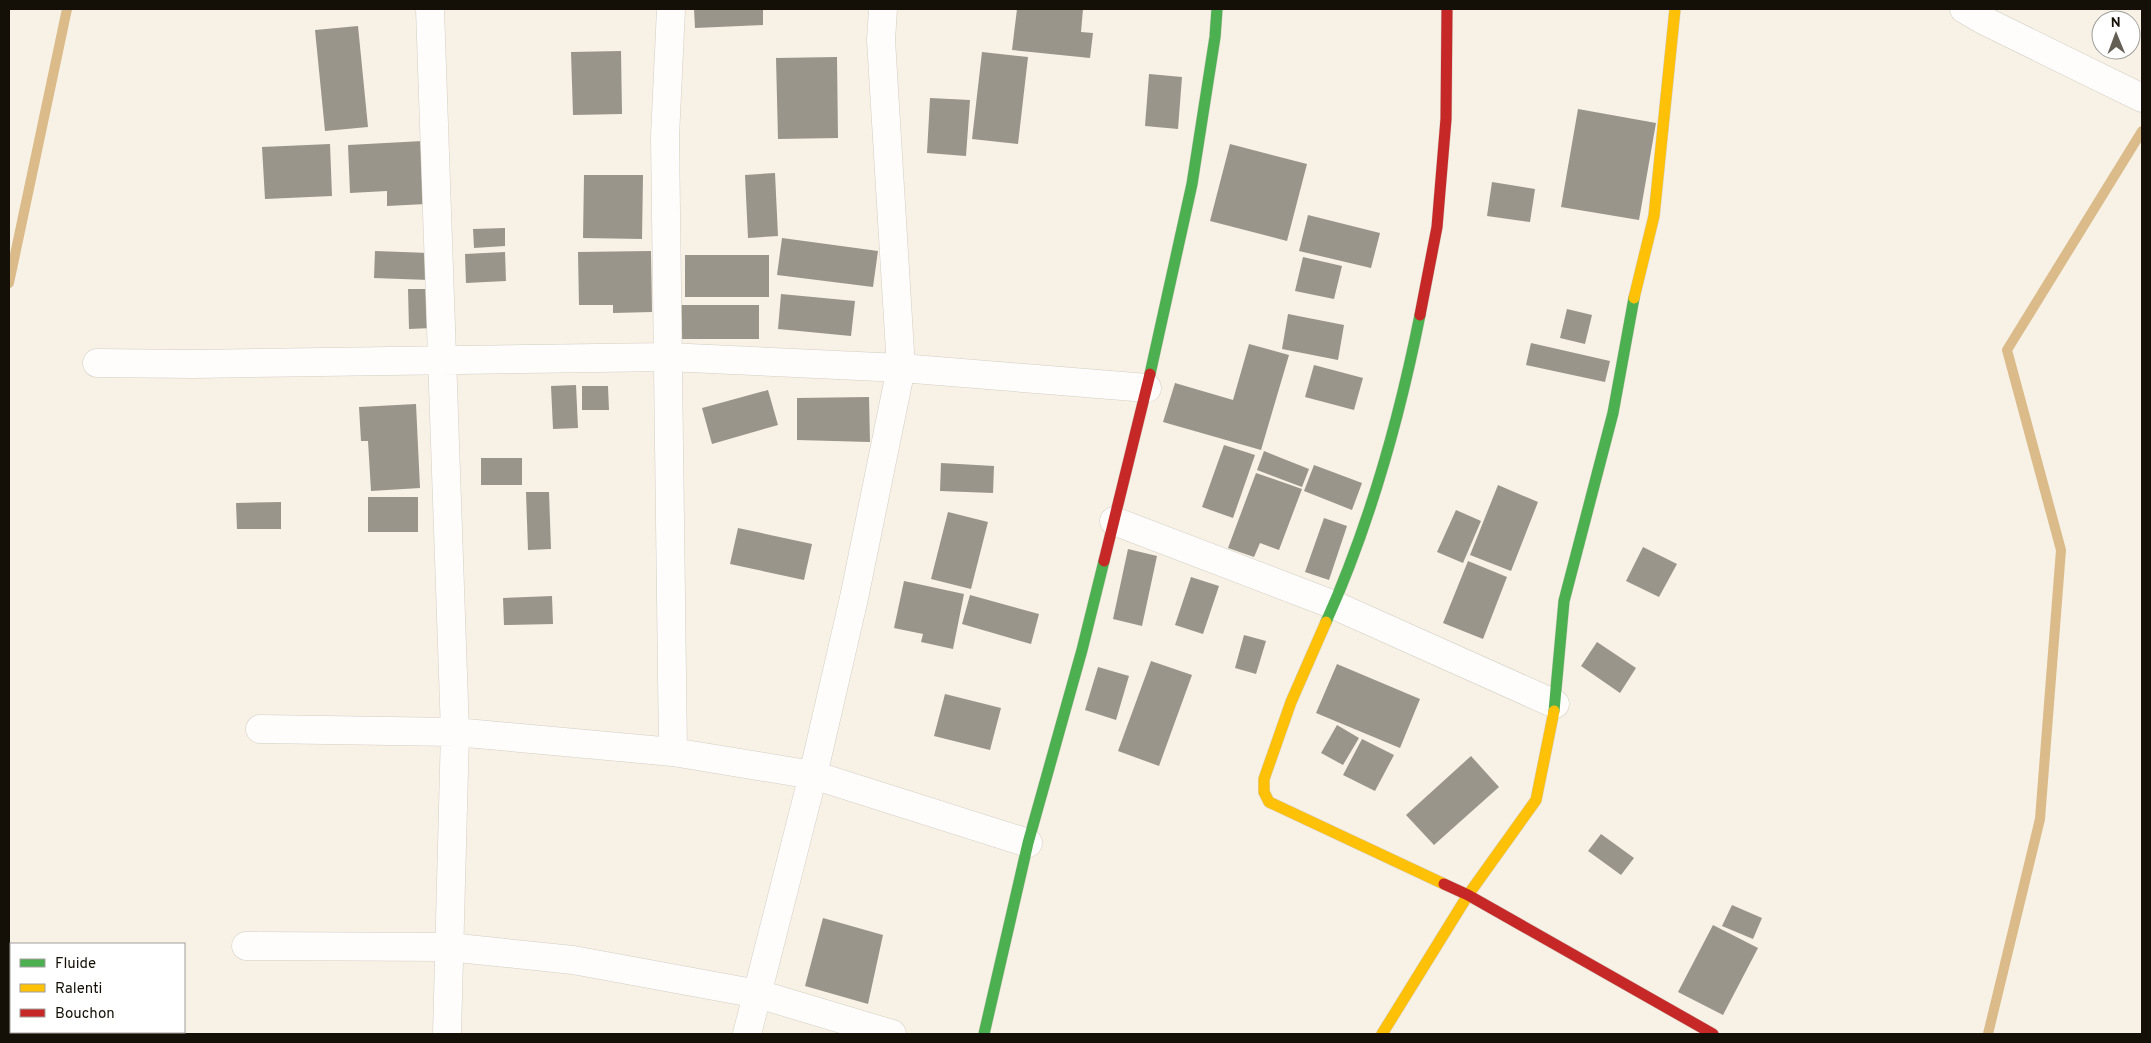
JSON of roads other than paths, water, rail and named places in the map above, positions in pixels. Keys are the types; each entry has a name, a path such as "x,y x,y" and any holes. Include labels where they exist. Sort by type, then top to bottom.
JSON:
{"street":[{"path":"430,9 455,732 447,1034"},
{"path":"671,9 665,136 673,752"},
{"path":"747,1034 813,775 854,598 901,368 881,40 883,9"},
{"path":"984,1034 1028,843 1082,650 1148,388 1192,184 1215,37 1217,9"},
{"path":"1447,9 1446,119 1435,236 1405,388 1382,474 1334,605 1291,702 1264,779 1264,792 1269,802 1468,895 1713,1034"},
{"path":"1382,1034 1468,895 1536,800 1555,704 1564,601 1613,413 1631,310 1654,216 1675,9"},
{"path":"1964,9 2142,98"},
{"path":"96,363 194,364 667,357 901,368 1148,388"},
{"path":"1114,522 1334,605 1555,704"},
{"path":"260,729 455,732 673,752 813,775 1028,843"},
{"path":"246,946 448,947 573,960 758,994 892,1034"}],"waterway":[{"path":"9,283 67,9"},
{"path":"1988,1034 2040,819 2061,550 2007,350 2142,131"}]}
